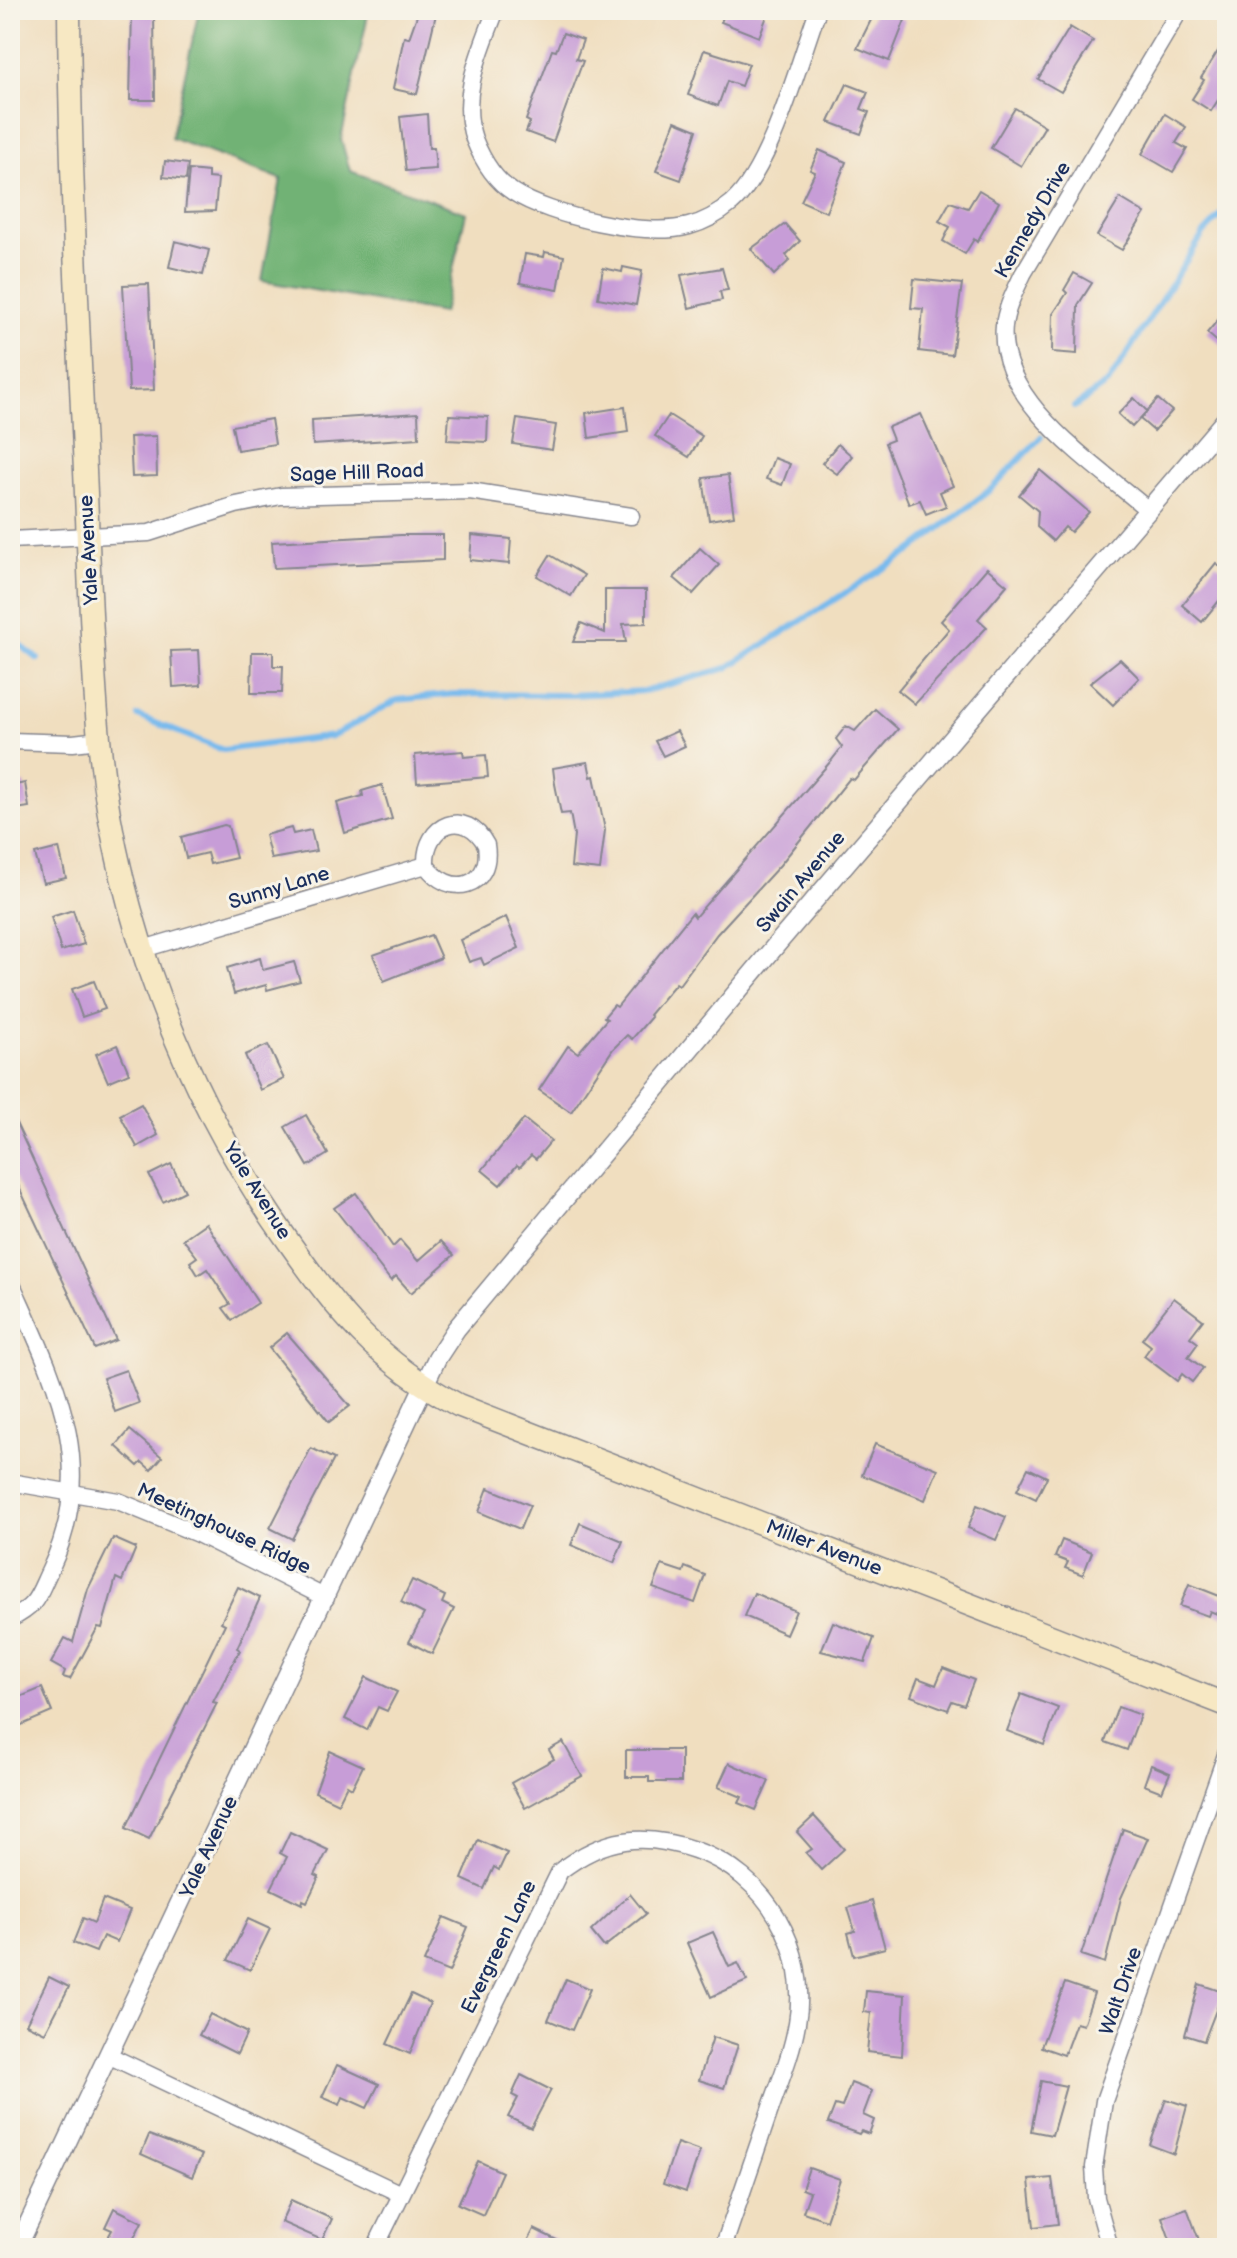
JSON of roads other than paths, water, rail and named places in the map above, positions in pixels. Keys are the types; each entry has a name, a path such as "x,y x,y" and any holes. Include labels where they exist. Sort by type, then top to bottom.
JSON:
{"main road":[{"name":"Yale Avenue","path":"69,10 72,193 99,740 117,847 143,949 163,1008 209,1112 266,1208 308,1269 365,1338 394,1366 424,1386"},
{"name":"Miller Avenue","path":"424,1386 535,1437 1227,1705"}],"street":[{"path":"496,10 474,69 469,118 483,159 496,178 513,193 557,212 636,228 664,229 688,227 711,217 732,203 749,184 762,159 818,10"},
{"name":"Kennedy Drive","path":"1148,510 1027,400 1005,351 1004,327 1010,299 1023,274 1180,10"},
{"name":"Swain Avenue","path":"424,1386 437,1358 481,1296 1227,418"},
{"name":"Sage Hill Road","path":"10,540 149,533 236,505 281,496 470,491 631,516"},
{"path":"10,741 73,743 99,740"},
{"name":"Sunny Lane","path":"143,949 426,865"},
{"path":"10,1280 60,1391 72,1452 72,1490 57,1556 32,1609 10,1619"},
{"name":"Yale Avenue","path":"17,2248 424,1386"},
{"name":"Meetinghouse Ridge","path":"10,1482 72,1490 118,1501 198,1534 326,1598"},
{"name":"Walt Drive","path":"1110,2248 1096,2198 1094,2167 1104,2101 1227,1752"},
{"name":"Evergreen Lane","path":"375,2248 560,1871 582,1854 610,1841 639,1837 671,1841 702,1852 758,1889 789,1939 796,1965 799,2007 791,2050 723,2248"},
{"path":"110,2056 401,2194"}],"waterway":[{"path":"1074,407 1109,382 1204,233 1227,209"},
{"path":"138,716 223,750 333,736 397,700 454,694 571,695 645,691 727,668 908,553 991,489 1041,437"},
{"path":"10,637 38,659"}]}
